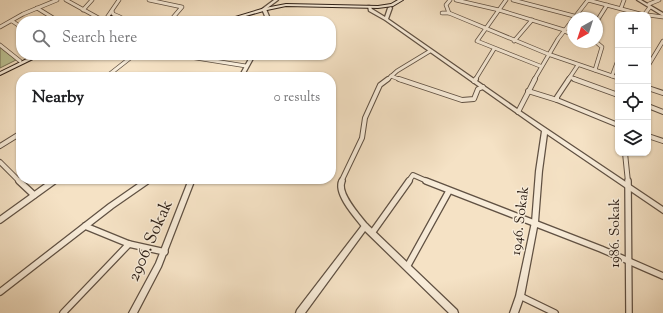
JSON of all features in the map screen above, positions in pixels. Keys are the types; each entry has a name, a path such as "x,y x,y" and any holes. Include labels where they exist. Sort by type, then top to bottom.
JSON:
{"main road":[{"path":"368,9 387,6 401,0"},
{"path":"244,16 264,11 302,6 368,9 390,8 400,5 407,0"},
{"path":"250,16 264,11"},
{"path":"0,74 29,60"},
{"path":"0,70 20,61"}],"street":[{"path":"22,16 57,0"},
{"path":"66,0 96,16"},
{"path":"83,10 92,0"},
{"path":"113,16 119,0"},
{"path":"149,0 151,2 182,7 174,16"},
{"path":"266,16 264,11 276,0"},
{"path":"449,13 446,5 450,0"},
{"path":"456,0 499,10 567,32"},
{"path":"506,0 487,28 476,40 494,49 540,66"},
{"path":"513,0 567,14"},
{"path":"578,12 588,0 634,12"},
{"path":"621,8 624,0"},
{"path":"639,0 663,14"},
{"path":"643,0 649,5"},
{"path":"646,12 649,5 660,0"},
{"path":"603,12 607,5"},
{"path":"37,8 50,16"},
{"path":"386,19 390,8"},
{"path":"368,9 386,19 518,112 663,210"},
{"path":"442,13 449,13 487,28 514,41 615,77"},
{"path":"651,15 663,14"},
{"path":"0,27 16,19"},
{"path":"514,41 532,20"},
{"path":"12,21 16,24"},
{"path":"518,112 540,66 567,26"},
{"path":"651,61 663,41"},
{"path":"0,45 16,58"},
{"path":"594,70 602,48"},
{"path":"474,81 494,49"},
{"path":"430,50 391,76 380,86 371,102 365,118 362,138 339,186 341,193 365,226 454,313"},
{"path":"112,72 128,60"},
{"path":"205,60 246,66"},
{"path":"243,72 250,60"},
{"path":"558,100 557,97 578,65"},
{"path":"612,76 615,68"},
{"path":"391,76 462,100 474,99 478,89 483,87"},
{"path":"570,77 615,94"},
{"path":"651,89 663,92"},
{"path":"528,91 558,100 615,124"},
{"path":"651,107 663,112"},
{"name":"1946. Sokak","path":"514,313 520,296 535,222 539,171 545,130"},
{"path":"0,146 16,136"},
{"path":"651,137 663,142"},
{"name":"1986. Sokak","path":"625,156 628,186 629,313"},
{"path":"0,162 16,178"},
{"path":"372,233 413,175 449,191 535,222 628,259 663,276"},
{"path":"22,184 34,196"},
{"path":"0,220 50,184"},
{"path":"0,292 40,263 84,226 142,184"},
{"name":"2906. Sokak","path":"133,313 165,252 190,184"},
{"path":"407,267 449,191"},
{"path":"84,226 129,244 165,252"},
{"path":"300,313 365,226"},
{"path":"63,313 129,244"},
{"path":"520,296 555,313"}],"green space":[{"path":"0,47 16,60 0,68"}]}
